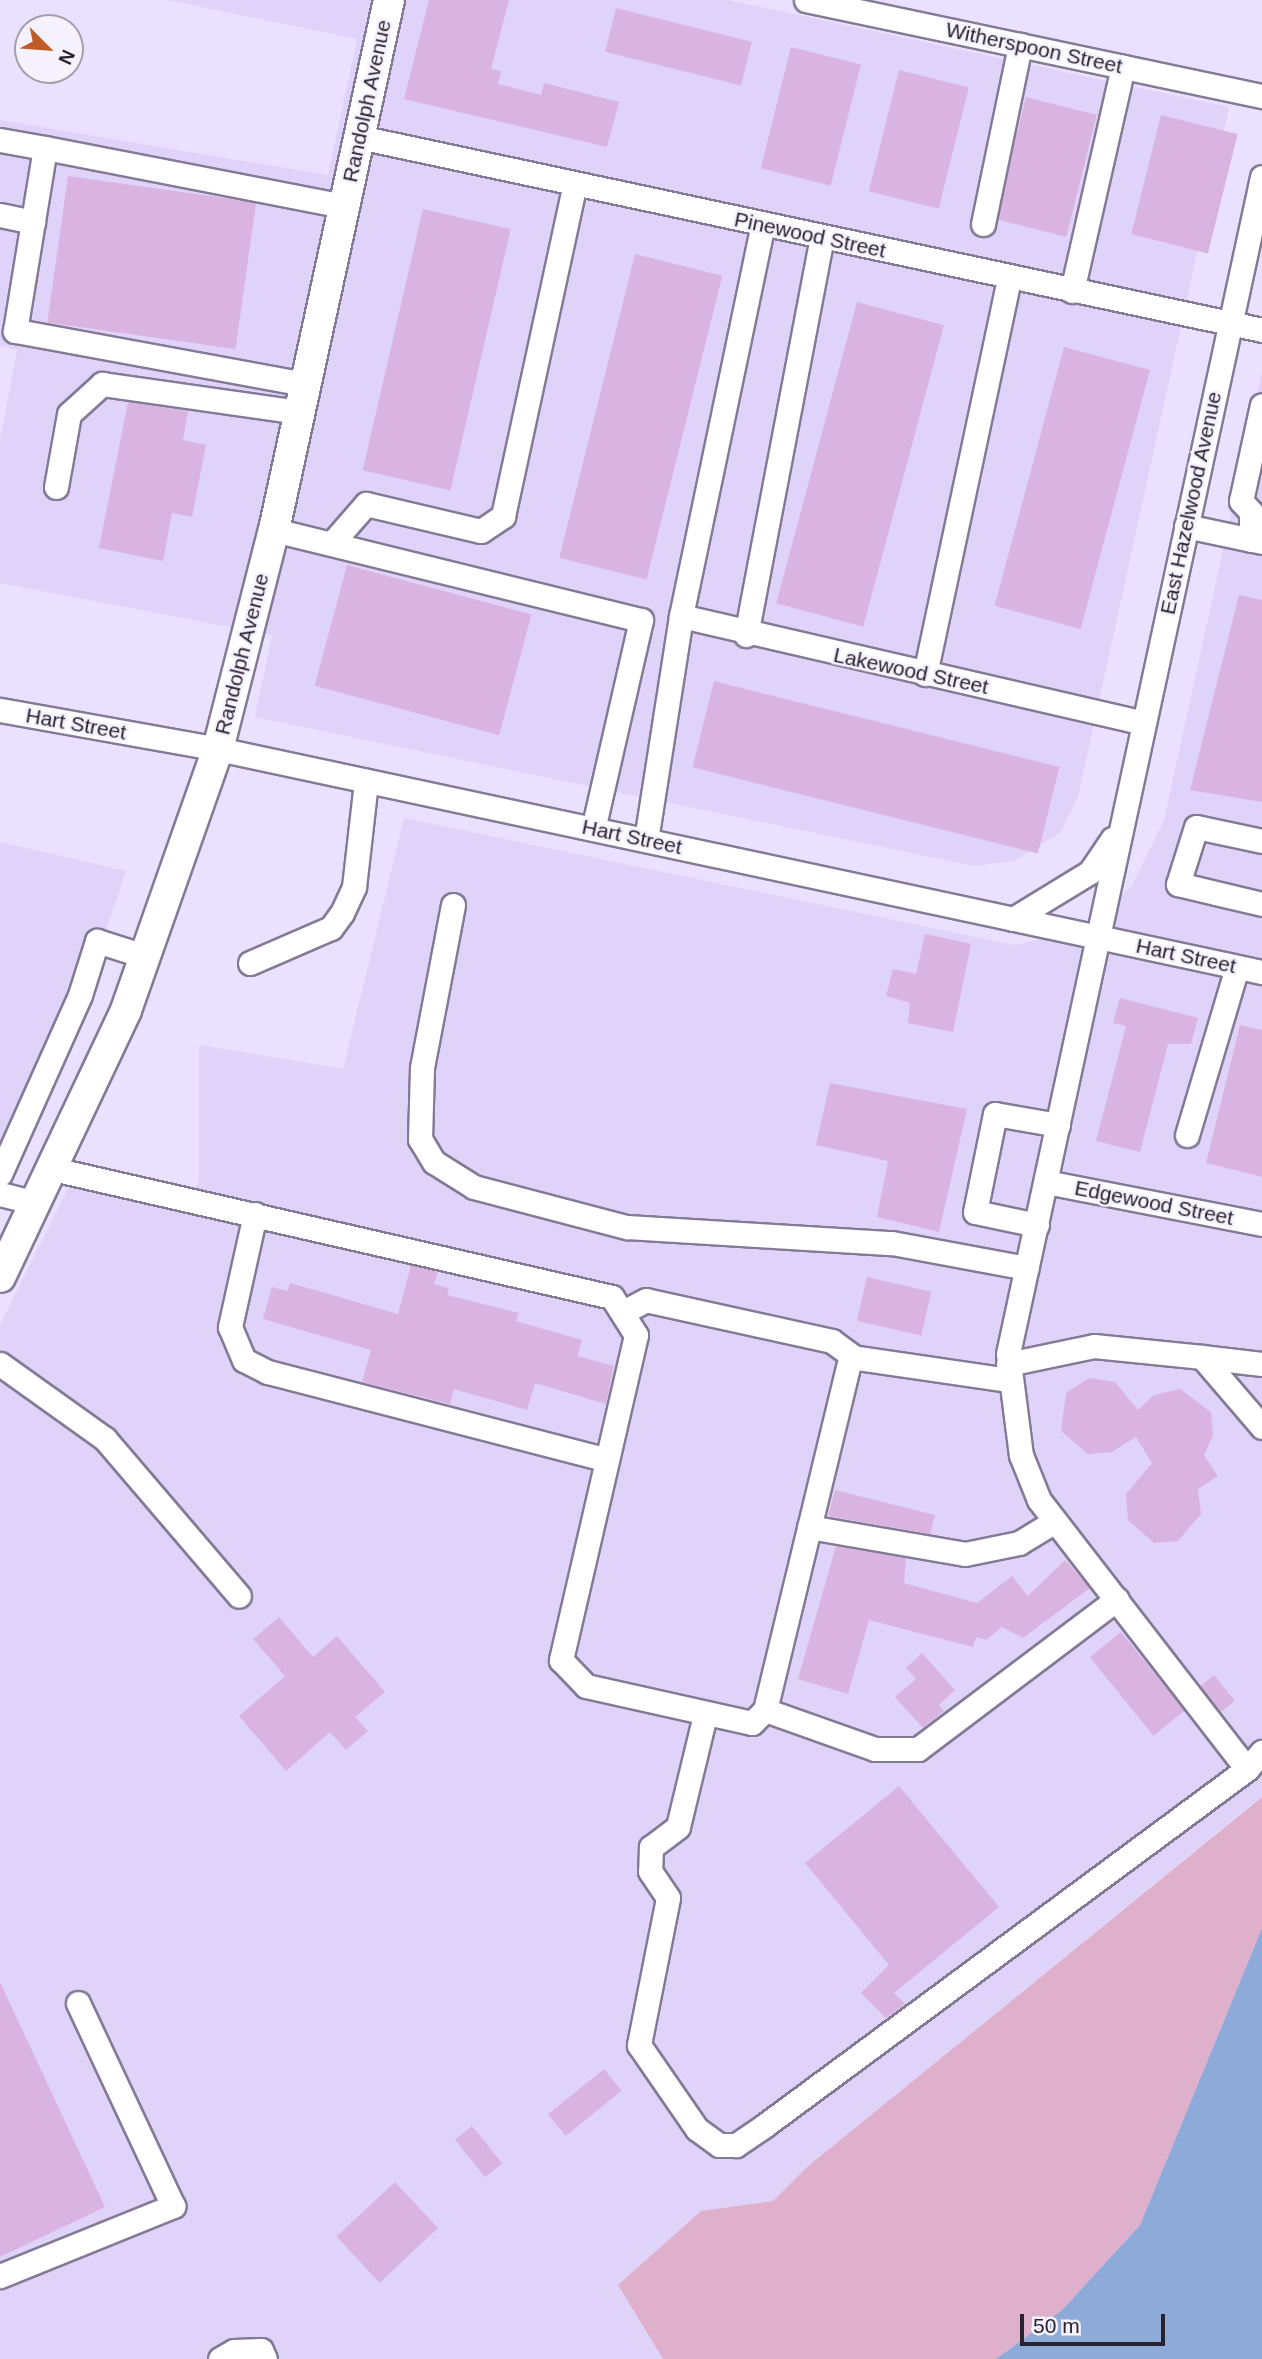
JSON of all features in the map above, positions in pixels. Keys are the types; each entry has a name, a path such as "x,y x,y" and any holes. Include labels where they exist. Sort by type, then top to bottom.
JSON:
{"main road":[{"name":"Randolph Avenue","path":"0,1277 53,1169 147,957 218,749 274,530 389,0"}],"street":[{"name":"Witherspoon Street","path":"806,0 1262,96"},
{"path":"984,224 1020,45"},
{"path":"1072,291 1123,67"},
{"name":"Pinewood Street","path":"359,137 1262,330"},
{"path":"0,139 344,206"},
{"path":"45,148 33,222 7,329 302,398"},
{"name":"East Hazelwood Avenue","path":"1255,1760 1117,1599 1055,1521 1021,1455 1009,1372 1027,1268 1094,936 1262,177"},
{"path":"332,543 366,504 481,531 503,516 575,184"},
{"path":"0,215 33,222"},
{"path":"646,841 681,616 763,225"},
{"path":"746,635 822,237"},
{"path":"925,674 1009,278"},
{"path":"56,487 69,414 102,384 302,398"},
{"path":"1186,526 1257,541 1251,512 1241,501 1262,405"},
{"path":"274,530 641,620 593,829"},
{"name":"Lakewood Street","path":"681,616 746,635 1143,723"},
{"name":"Hart Street","path":"0,710 218,749 1262,972"},
{"path":"250,963 331,928 341,913 354,887 366,781"},
{"path":"1262,841 1196,827 1178,884 1262,905"},
{"name":"East Hazelwood Avenue","path":"1013,919 1090,872 1119,829"},
{"path":"453,905 422,1068 419,1139 434,1162 474,1187 627,1227 892,1243 1027,1268"},
{"path":"0,1174 80,995 97,940 147,957"},
{"path":"1187,1135 1237,967"},
{"path":"1037,1225 975,1212 995,1114 1058,1125"},
{"path":"53,1169 597,1291 625,1311 636,1335 561,1644 564,1667 586,1686 743,1724 765,1710 850,1356"},
{"name":"Edgewood Street","path":"1046,1182 1262,1224"},
{"path":"0,1194 37,1203"},
{"path":"255,1214 230,1327 244,1360 268,1372 605,1459"},
{"path":"625,1311 646,1300 832,1341 850,1356 1009,1372 1094,1346 1262,1364"},
{"path":"1202,1357 1262,1427"},
{"path":"0,1364 105,1439 239,1596"},
{"path":"809,1527 965,1555 1019,1544 1055,1521"},
{"path":"765,1710 875,1749 918,1749 1117,1599"},
{"path":"705,1715 678,1827 651,1847 650,1871 667,1898 639,2045 697,2129 719,2145 736,2144 764,2126 1255,1760"},
{"path":"0,2276 173,2206 78,2003"},
{"path":"220,2359 234,2351 261,2350 265,2359"}],"shaded area":[{"path":"168,0 728,0 1229,107 1078,797 1061,832 1014,861 974,866 255,717 272,635 0,583 0,441 17,350 0,346 0,120 328,175 357,39"},
{"path":"1262,372 1262,1796 807,2167 773,2201 701,2211 618,2285 663,2359 0,2359 0,1325 69,1186 177,1209 199,1183 199,1045 343,1069 404,818 1014,945 1072,933 1132,886 1164,820"},
{"path":"0,842 126,871 92,972 0,1165"},
{"path":"1262,1797 1262,1928 1140,2225 1062,2310 996,2359 663,2359 618,2285 701,2211 773,2201 807,2167"}],"water":[{"path":"1262,1928 1262,2359 996,2359 1062,2310 1140,2225"}],"building":[{"path":"429,0 509,0 491,69 501,71 498,84 541,95 544,83 619,102 607,147 404,99"},
{"path":"616,8 752,42 741,86 605,52"},
{"path":"791,47 861,64 831,186 761,168"},
{"path":"899,70 969,87 939,209 869,191"},
{"path":"1026,97 1097,115 1066,237 996,219"},
{"path":"1161,115 1238,134 1208,253 1131,234"},
{"path":"68,176 256,202 236,349 47,323"},
{"path":"423,209 511,229 450,490 363,470"},
{"path":"635,254 722,276 647,579 559,558"},
{"path":"857,302 944,325 863,627 776,603"},
{"path":"1064,347 1150,370 1081,629 995,606"},
{"path":"128,402 188,411 183,440 206,445 192,517 172,513 163,561 99,548"},
{"path":"347,565 531,614 499,735 315,686"},
{"path":"1239,595 1262,600 1262,802 1190,790"},
{"path":"714,681 1059,767 1038,853 692,767"},
{"path":"925,934 971,944 953,1032 908,1023 910,1003 886,996 893,969 916,974"},
{"path":"1120,998 1198,1018 1191,1044 1168,1044 1140,1152 1096,1141 1126,1026 1113,1023"},
{"path":"1240,1025 1262,1030 1262,1177 1206,1163"},
{"path":"830,1083 967,1109 939,1232 877,1217 888,1161 816,1145"},
{"path":"411,1265 438,1272 434,1284 449,1288 447,1295 519,1313 516,1321 582,1340 577,1356 614,1366 606,1404 535,1383 527,1410 454,1389 450,1404 362,1382 371,1350 263,1319 272,1287 288,1291 290,1283 398,1314"},
{"path":"867,1277 931,1292 921,1336 857,1321"},
{"path":"1089,1378 1115,1382 1138,1410 1154,1395 1180,1389 1211,1412 1213,1436 1204,1455 1218,1476 1198,1489 1201,1514 1178,1541 1154,1543 1128,1520 1126,1494 1152,1463 1136,1437 1112,1452 1088,1454 1061,1431 1066,1393"},
{"path":"835,1490 935,1515 930,1534 828,1516"},
{"path":"836,1546 906,1558 904,1583 977,1603 1012,1576 1028,1596 1065,1560 1090,1588 1023,1638 1002,1627 986,1640 976,1637 973,1647 869,1620 848,1694 798,1679"},
{"path":"279,1617 313,1657 337,1636 385,1692 355,1717 368,1731 346,1750 330,1732 286,1771 239,1716 285,1676 253,1639"},
{"path":"1121,1632 1185,1710 1153,1736 1090,1657"},
{"path":"922,1653 955,1690 939,1705 944,1711 923,1728 895,1697 916,1679 906,1668"},
{"path":"1214,1675 1235,1701 1221,1712 1200,1686"},
{"path":"899,1786 999,1907 894,1993 905,2004 886,2018 861,1993 889,1965 805,1863"},
{"path":"0,1982 105,2207 0,2257"},
{"path":"604,2069 622,2091 566,2136 548,2114"},
{"path":"472,2126 502,2163 485,2177 455,2140"},
{"path":"395,2182 438,2228 379,2283 336,2237"}]}
